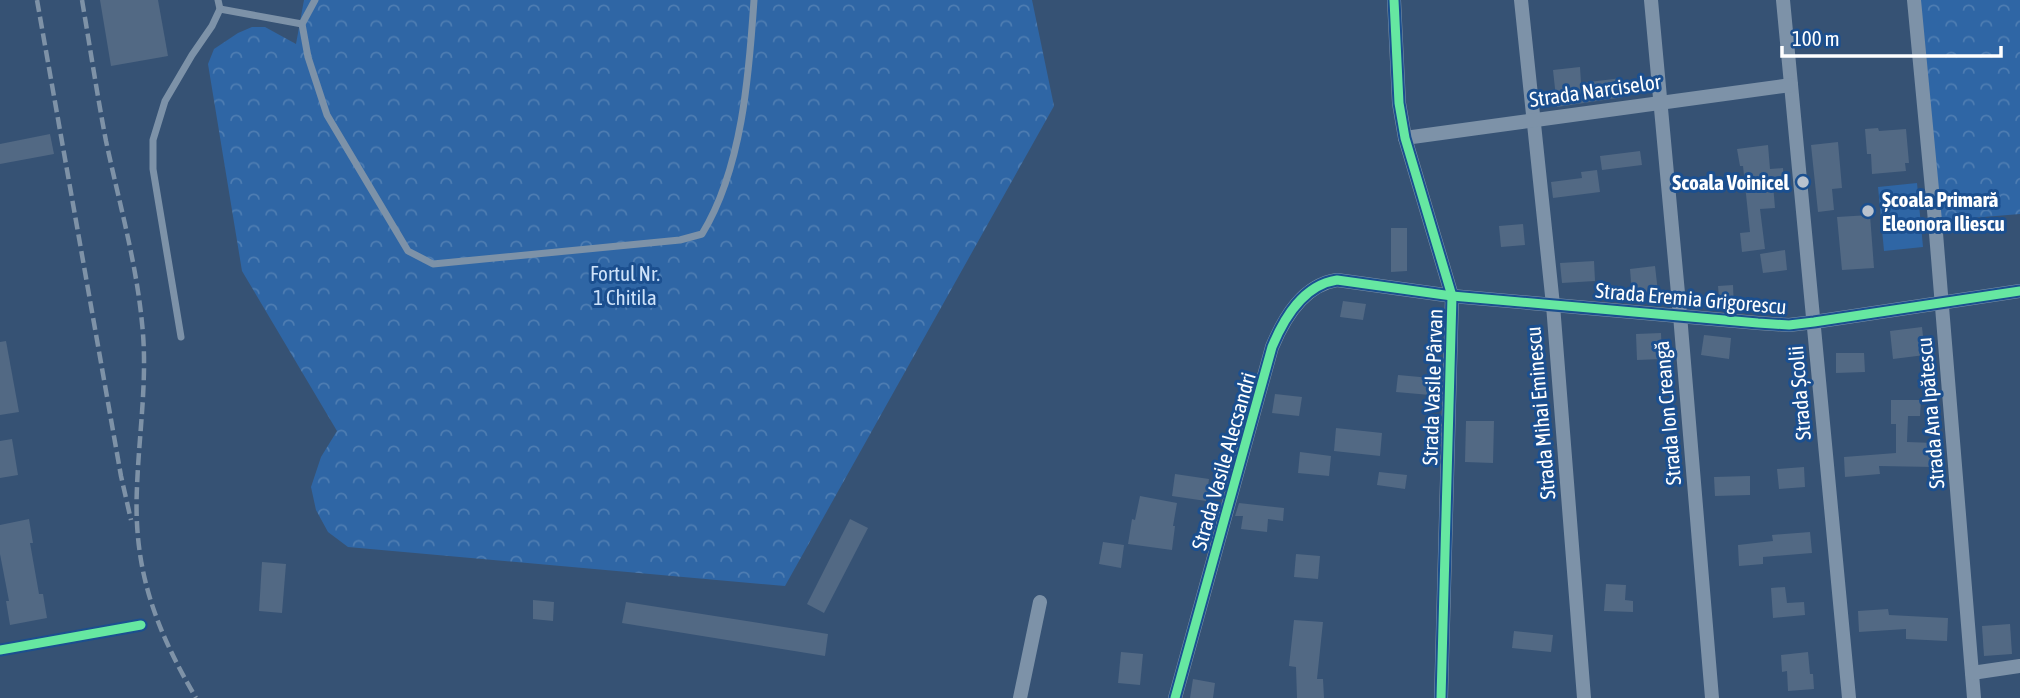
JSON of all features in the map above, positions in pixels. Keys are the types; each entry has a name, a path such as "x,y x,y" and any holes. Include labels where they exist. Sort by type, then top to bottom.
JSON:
{"street":[{"name":"Strada Vasile Pârvan","path":"1394,0 1399,103 1405,138 1452,296 1441,698"},
{"name":"Strada Mihai Eminescu","path":"1521,0 1553,305 1584,698"},
{"name":"Strada Ion Creangă","path":"1651,0 1712,698"},
{"name":"Strada Școlii","path":"1783,0 1849,698"},
{"name":"Strada Ana Ipătescu","path":"1914,0 1974,698"},
{"name":"Strada Narciselor","path":"1405,138 1791,85"},
{"name":"Strada Vasile Alecsandri","path":"1175,698 1272,347 1279,330 1293,309 1320,285 1337,280 1358,283"},
{"name":"Strada Eremia Grigorescu","path":"1358,283 1452,296 1789,324 2020,291"},
{"path":"1020,698 1040,602"},
{"path":"1972,673 2020,666"}],"lane":[{"path":"315,0 302,24 308,57 327,115 408,251 433,264 680,240 702,234 711,220 731,167 749,75 754,0"},
{"path":"181,337 153,169 153,140 165,101 212,26 219,4 302,24"},
{"path":"0,650 141,625"}],"green space":[{"name":"Fortul Nr. 1 Chitila","path":"304,0 1032,0 1054,106 785,586 348,547 328,532 316,510 311,487 321,457 337,431 242,271 208,64 214,49 252,27 265,27 296,44"},
{"path":"1914,0 2020,0 2020,214 1935,221"},
{"path":"1917,183 1923,247 1884,251 1878,187"}],"building":[{"path":"100,0 158,0 168,56 111,66"},
{"path":"1580,67 1581,83 1622,78 1624,97 1557,107 1553,70"},
{"path":"1878,128 1879,131 1906,129 1909,163 1905,163 1906,171 1872,174 1865,129"},
{"path":"50,134 54,154 0,164 0,144"},
{"path":"1838,142 1842,188 1832,189 1834,210 1818,212 1811,145"},
{"path":"1768,145 1770,169 1783,168 1784,183 1773,184 1775,208 1760,209 1765,249 1742,252 1740,233 1750,232 1743,166 1740,166 1737,149"},
{"path":"1640,151 1642,165 1602,170 1600,156"},
{"path":"1597,170 1600,192 1553,198 1551,182 1582,178 1581,172"},
{"path":"1870,215 1874,268 1842,270 1837,217"},
{"path":"1523,224 1525,245 1501,247 1499,226"},
{"path":"1391,228 1407,228 1407,271 1391,272"},
{"path":"1785,250 1787,270 1763,273 1760,254"},
{"path":"1594,261 1595,281 1562,283 1560,263"},
{"path":"1655,266 1658,292 1632,294 1630,269"},
{"path":"1733,285 1734,310 1720,310 1718,286"},
{"path":"1343,301 1366,304 1363,320 1340,317"},
{"path":"1922,327 1925,355 1893,359 1890,331"},
{"path":"1661,333 1662,359 1637,360 1636,334"},
{"path":"1704,335 1731,338 1729,359 1701,355"},
{"path":"6,341 19,412 0,415 0,342"},
{"path":"1836,353 1864,353 1865,372 1836,373"},
{"path":"1398,375 1431,378 1430,395 1396,392"},
{"path":"1275,394 1302,397 1299,416 1272,413"},
{"path":"1891,400 1921,400 1920,416 1908,416 1907,442 1934,443 1934,467 1879,466 1880,474 1845,477 1844,457 1896,453 1896,424 1891,424"},
{"path":"1466,421 1494,421 1493,463 1465,462"},
{"path":"1336,428 1382,433 1380,456 1334,451"},
{"path":"12,439 18,475 0,478 0,441"},
{"path":"1300,452 1331,456 1329,476 1298,473"},
{"path":"1804,467 1805,487 1779,489 1777,469"},
{"path":"1379,472 1407,475 1405,489 1377,485"},
{"path":"1175,474 1209,479 1206,501 1172,496"},
{"path":"1750,476 1750,495 1715,496 1714,477"},
{"path":"1140,496 1177,503 1172,550 1128,544 1132,519 1135,520"},
{"path":"1239,503 1284,508 1283,521 1268,519 1267,532 1241,529 1243,516 1235,516"},
{"path":"29,519 33,543 30,543 39,594 43,594 47,618 10,625 6,601 9,601 0,554 0,525"},
{"path":"850,519 868,528 824,613 807,604"},
{"path":"1810,532 1812,553 1763,557 1763,564 1739,566 1738,545 1773,541 1772,535"},
{"path":"1103,542 1124,545 1121,568 1099,564"},
{"path":"1296,554 1320,556 1318,579 1294,577"},
{"path":"262,562 286,564 282,613 259,611"},
{"path":"1606,584 1626,585 1625,600 1633,601 1633,612 1604,611"},
{"path":"1785,587 1787,603 1804,602 1805,615 1773,618 1771,588"},
{"path":"533,600 554,602 553,621 533,619"},
{"path":"626,602 828,634 825,656 622,623"},
{"path":"1888,609 1889,615 1948,618 1947,641 1906,639 1906,629 1859,632 1858,611"},
{"path":"1294,620 1323,622 1317,679 1323,679 1324,698 1297,698 1296,667 1289,666"},
{"path":"2010,624 2012,654 1984,656 1982,626"},
{"path":"1514,631 1553,635 1551,652 1512,648"},
{"path":"1121,652 1143,654 1140,685 1118,683"},
{"path":"1808,652 1814,689 1788,691 1787,671 1782,672 1781,655"},
{"path":"1193,679 1215,683 1213,698 1190,698"}],"railway":[{"path":"37,0 131,520"},
{"path":"82,0 106,141 136,277 142,323 144,385 137,517 143,571 158,622 196,698"}],"cycle path":[{"path":"1394,0 1399,103 1405,138 1452,296 1441,698"},
{"path":"1175,698 1272,347 1296,304 1314,288 1337,280 1452,296 1789,325 2020,291"},
{"path":"0,650 141,625"}],"place":[{"name":"Scoala Voinicel","path":"1803,182"},
{"name":"Școala Primară Eleonora Iliescu","path":"1868,211"}]}
